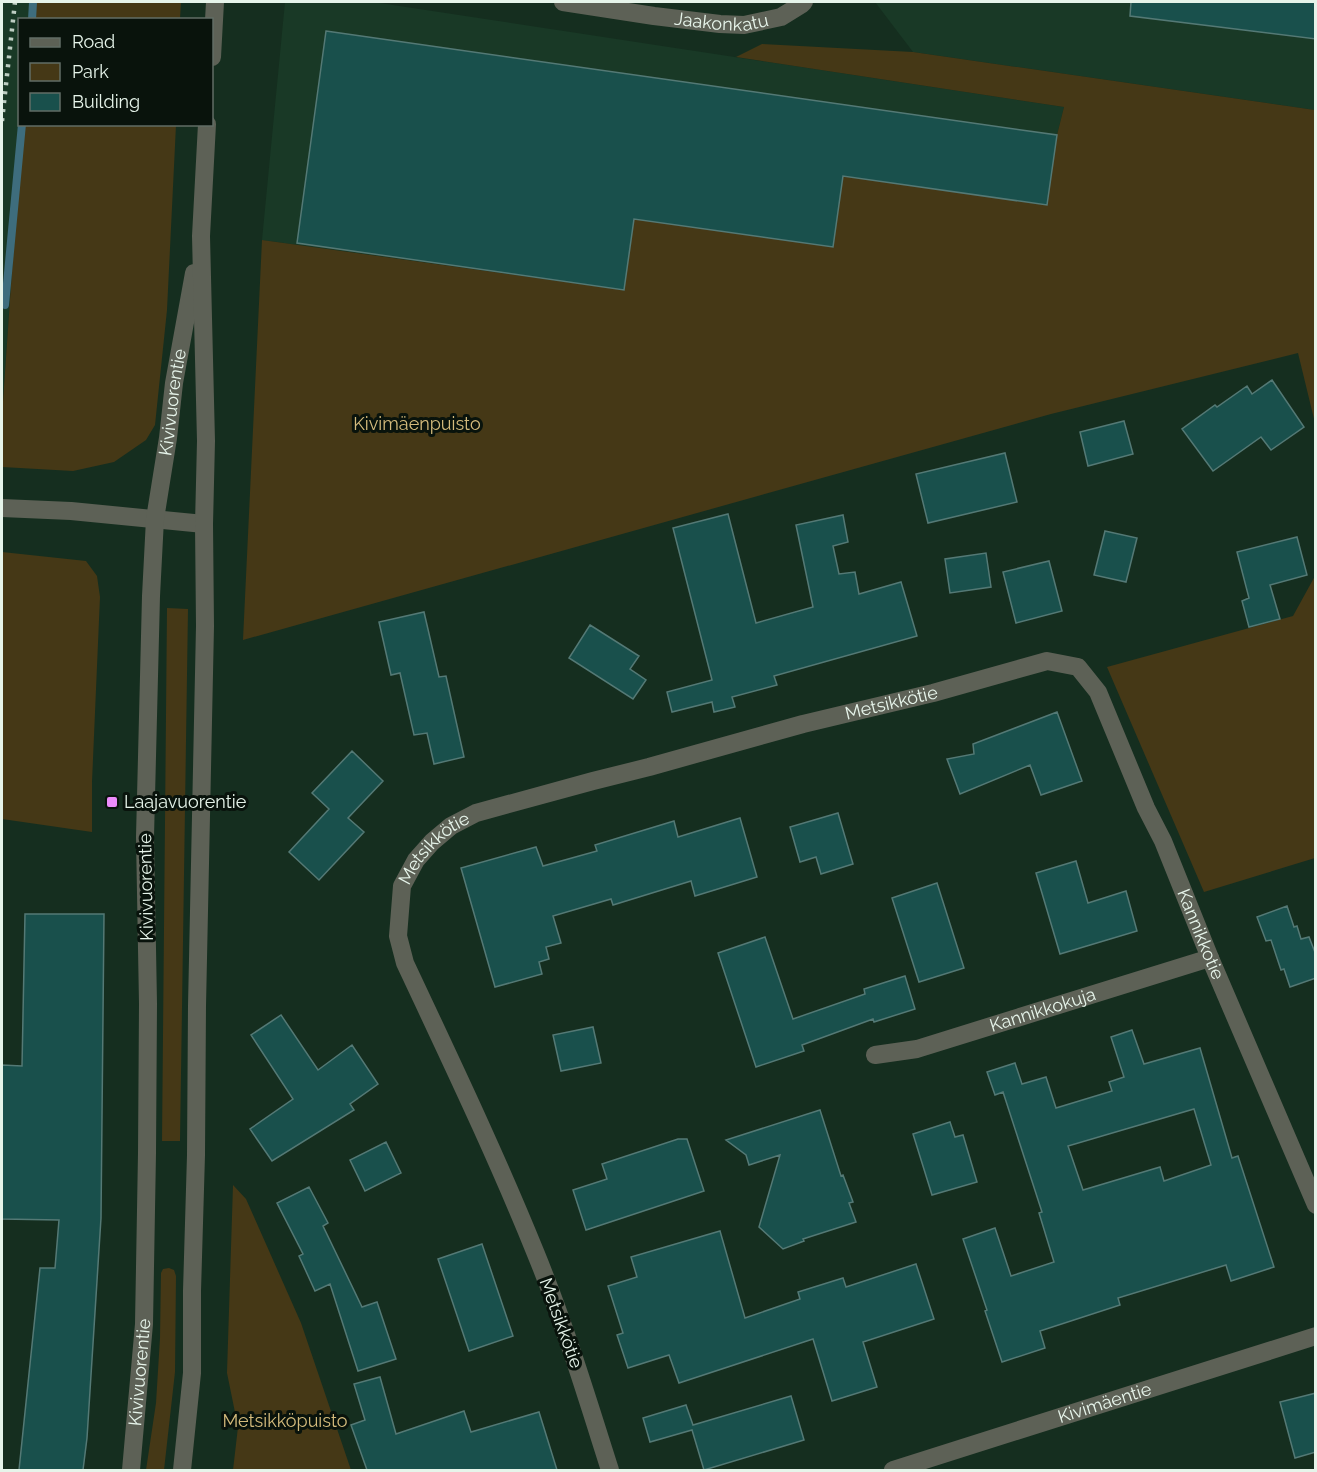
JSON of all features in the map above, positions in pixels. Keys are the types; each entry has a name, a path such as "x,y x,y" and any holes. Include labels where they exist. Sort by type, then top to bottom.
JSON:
{"street":[{"path":"213,39 215,2"},
{"name":"Jaakonkatu","path":"563,2 654,16 744,25 781,17 804,2"},
{"name":"Kivivuorentie","path":"182,1470 192,1373 205,626 206,441 201,236 207,126"},
{"name":"Kivivuorentie","path":"131,1470 144,1324 148,1004 145,837 155,519 174,383 201,236"},
{"path":"2,508 71,511 204,524"},
{"name":"Metsikkötie","path":"610,1470 567,1336 536,1253 498,1162 405,963 398,936 399,910 402,886 416,860 432,842 452,826 476,813 1047,661 1078,668"},
{"name":"Kannikkotie","path":"1078,668 1098,692 1316,1205"},
{"name":"Kannikkokuja","path":"875,1055 917,1049 1210,958"},
{"name":"Kivimäentie","path":"893,1470 1316,1336"}],"shaded area":[{"path":"2,2 32,2 30,18 18,18 18,126 22,126 2,416"},
{"path":"285,2 373,2 1064,107 1057,135 1047,205 624,290 262,240"},
{"path":"875,2 1315,2 1315,110 913,52"}],"green space":[{"path":"32,2 181,2 180,18 30,18"},
{"name":"Kivimäenpuisto","path":"762,44 913,52 1315,110 1315,423 1298,353 1051,414 243,640 262,240 624,290 634,219 843,176 1047,205 1057,135 1064,107 736,57"},
{"path":"22,126 176,126 167,310 155,425 146,440 114,462 73,471 2,467 2,416"},
{"path":"2,552 86,561 97,576 100,597 92,832 2,819"},
{"path":"1315,576 1315,858 1204,892 1107,667 1293,616"},
{"path":"167,608 188,609 180,1141 162,1141"},
{"name":"Metsikköpuisto","path":"233,1185 246,1199 301,1323 351,1470 233,1470 238,1427 227,1373"},
{"path":"163,1269 174,1270 176,1276 175,1372 164,1470 146,1470 156,1403 161,1273"}],"building":[{"path":"1131,2 1316,2 1316,39 1130,16"},
{"path":"326,31 1057,135 1047,205 843,176 833,247 634,219 624,290 297,243"},
{"path":"1272,380 1304,427 1271,450 1261,437 1213,471 1182,429 1215,405 1217,407 1247,386 1252,394"},
{"path":"1124,421 1133,454 1088,466 1080,432"},
{"path":"1005,453 1017,502 928,523 916,474"},
{"path":"728,514 756,623 813,607 796,525 843,515 848,542 833,546 839,574 855,572 859,594 901,582 917,636 774,676 777,685 732,697 735,707 714,712 712,702 672,712 667,692 712,680 673,528"},
{"path":"1105,531 1137,538 1126,582 1094,575"},
{"path":"1297,537 1307,575 1270,585 1280,619 1249,627 1242,601 1249,598 1237,552"},
{"path":"986,553 991,587 950,593 945,559"},
{"path":"1049,561 1062,611 1016,623 1003,572"},
{"path":"424,612 439,677 446,676 464,757 434,764 427,733 414,735 400,673 391,675 379,622"},
{"path":"590,625 639,656 630,669 646,680 633,699 569,658"},
{"path":"1057,712 1082,781 1041,795 1030,765 960,794 947,759 974,754 973,744"},
{"path":"352,751 383,781 348,818 364,832 319,880 289,852 329,809 312,793"},
{"path":"838,813 853,864 821,874 816,857 800,862 790,827"},
{"path":"740,818 757,877 695,896 691,881 613,905 611,899 553,916 561,943 546,947 549,959 539,962 542,974 495,987 461,868 536,847 543,866 597,851 595,845 674,821 678,837"},
{"path":"1076,861 1088,903 1126,891 1137,931 1060,954 1036,873"},
{"path":"937,883 964,968 919,982 892,898"},
{"path":"1287,906 1301,939 1309,937 1316,955 1316,978 1290,987 1284,969 1281,970 1271,940 1266,941 1257,917"},
{"path":"25,914 104,914 101,1218 83,1470 19,1470 40,1268 55,1268 59,1220 2,1219 2,1065 22,1066"},
{"path":"765,937 793,1019 865,994 864,989 905,976 915,1009 874,1022 873,1019 802,1045 804,1051 756,1067 718,953"},
{"path":"281,1015 318,1070 352,1045 378,1084 350,1104 354,1110 272,1161 250,1129 293,1099 251,1035"},
{"path":"593,1027 601,1063 561,1071 553,1035"},
{"path":"1132,1030 1144,1064 1200,1048 1232,1158 1238,1156 1274,1267 1231,1281 1226,1265 1118,1298 1120,1305 1040,1331 1045,1348 1002,1362 963,1239 995,1228 1011,1276 1054,1262 1039,1213 1042,1212 1003,1092 995,1095 987,1072 1015,1063 1022,1084 1046,1077 1056,1108 1112,1091 1109,1082 1124,1077 1111,1037","holes":["1194,1109 1211,1165 1164,1181 1160,1167 1083,1190 1068,1146"]},
{"path":"820,1110 841,1176 843,1175 853,1202 849,1203 856,1222 803,1239 804,1241 783,1249 759,1227 780,1155 749,1165 746,1155 726,1140"},
{"path":"950,1122 955,1137 963,1135 977,1182 932,1195 913,1134"},
{"path":"678,1139 687,1139 704,1191 586,1230 573,1190 607,1179 602,1164"},
{"path":"386,1142 401,1173 365,1191 350,1160"},
{"path":"309,1187 328,1223 323,1226 362,1307 377,1302 396,1359 358,1371 330,1284 315,1291 299,1256 303,1254 277,1203"},
{"path":"720,1231 745,1318 800,1299 798,1292 843,1278 846,1287 916,1264 934,1319 863,1342 877,1387 832,1401 813,1339 679,1383 669,1355 628,1368 617,1335 623,1333 608,1286 637,1277 631,1257"},
{"path":"482,1244 513,1336 469,1351 438,1259"},
{"path":"380,1377 396,1434 464,1411 471,1432 539,1412 557,1470 367,1470 351,1425 365,1420 354,1384"},
{"path":"1316,1393 1316,1452 1295,1458 1280,1402"},
{"path":"791,1396 804,1440 704,1470 692,1430 650,1442 643,1418 686,1405 693,1425"}],"waterway":[{"path":"32,18 33,2"},
{"path":"5,305 22,126"}],"railway":[{"path":"2,121 15,2"}],"place":[{"name":"Laajavuorentie","path":"112,802"}]}
